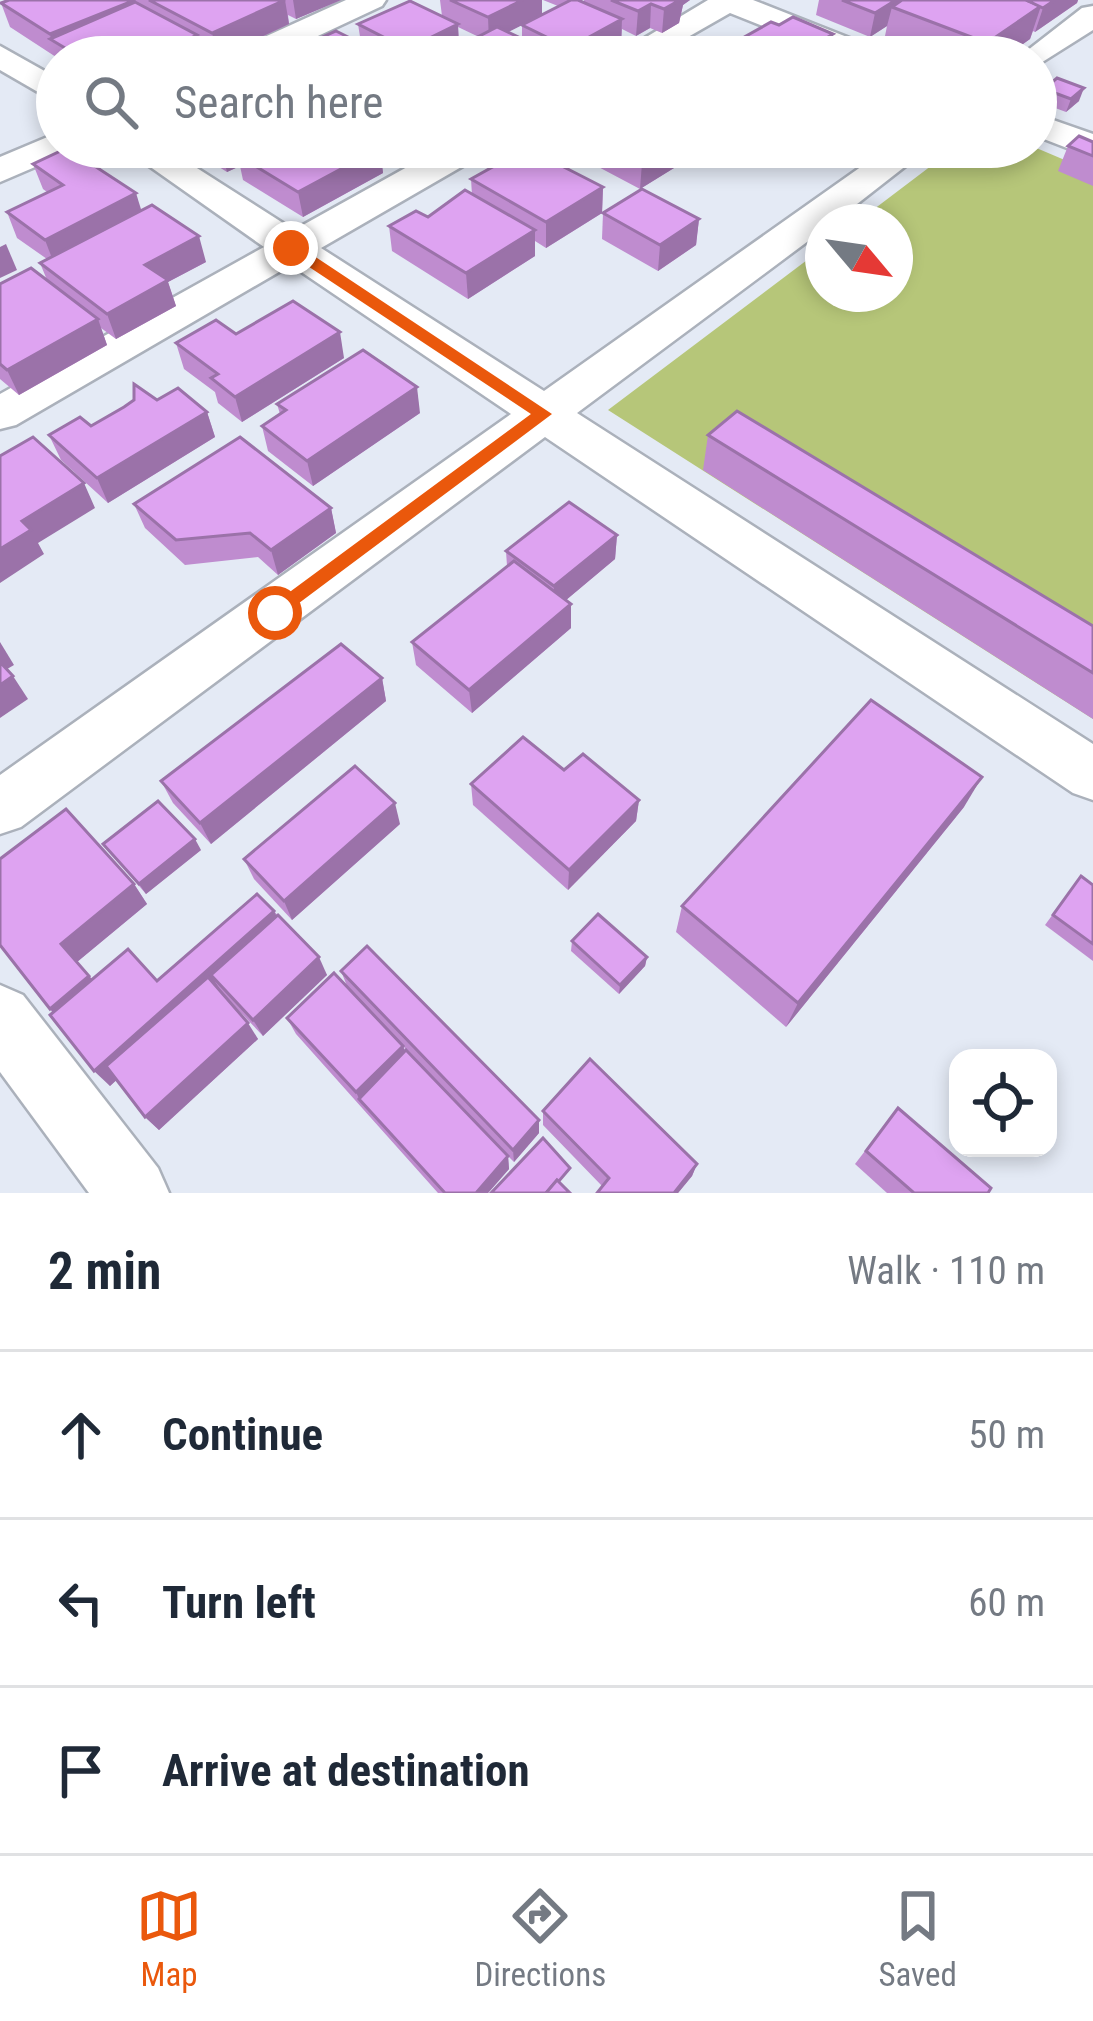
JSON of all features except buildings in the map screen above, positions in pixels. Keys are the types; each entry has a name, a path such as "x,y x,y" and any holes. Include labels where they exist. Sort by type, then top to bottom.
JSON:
{"street":[{"path":"293,36 371,0"},
{"path":"665,36 728,0 817,36"},
{"path":"1057,41 1093,15"},
{"path":"0,56 36,79"},
{"path":"1057,132 1093,147"},
{"path":"0,171 36,154"},
{"path":"171,168 1093,775"},
{"path":"0,414 432,168"},
{"path":"0,808 883,168"},
{"path":"0,1018 133,1193"}],"green space":[{"path":"1057,157 1093,172 1093,719 608,410 805,262 805,312 913,312 913,204 881,204 928,168 1057,168"}],"route":[{"path":"275,613 543,414 291,248"}]}
